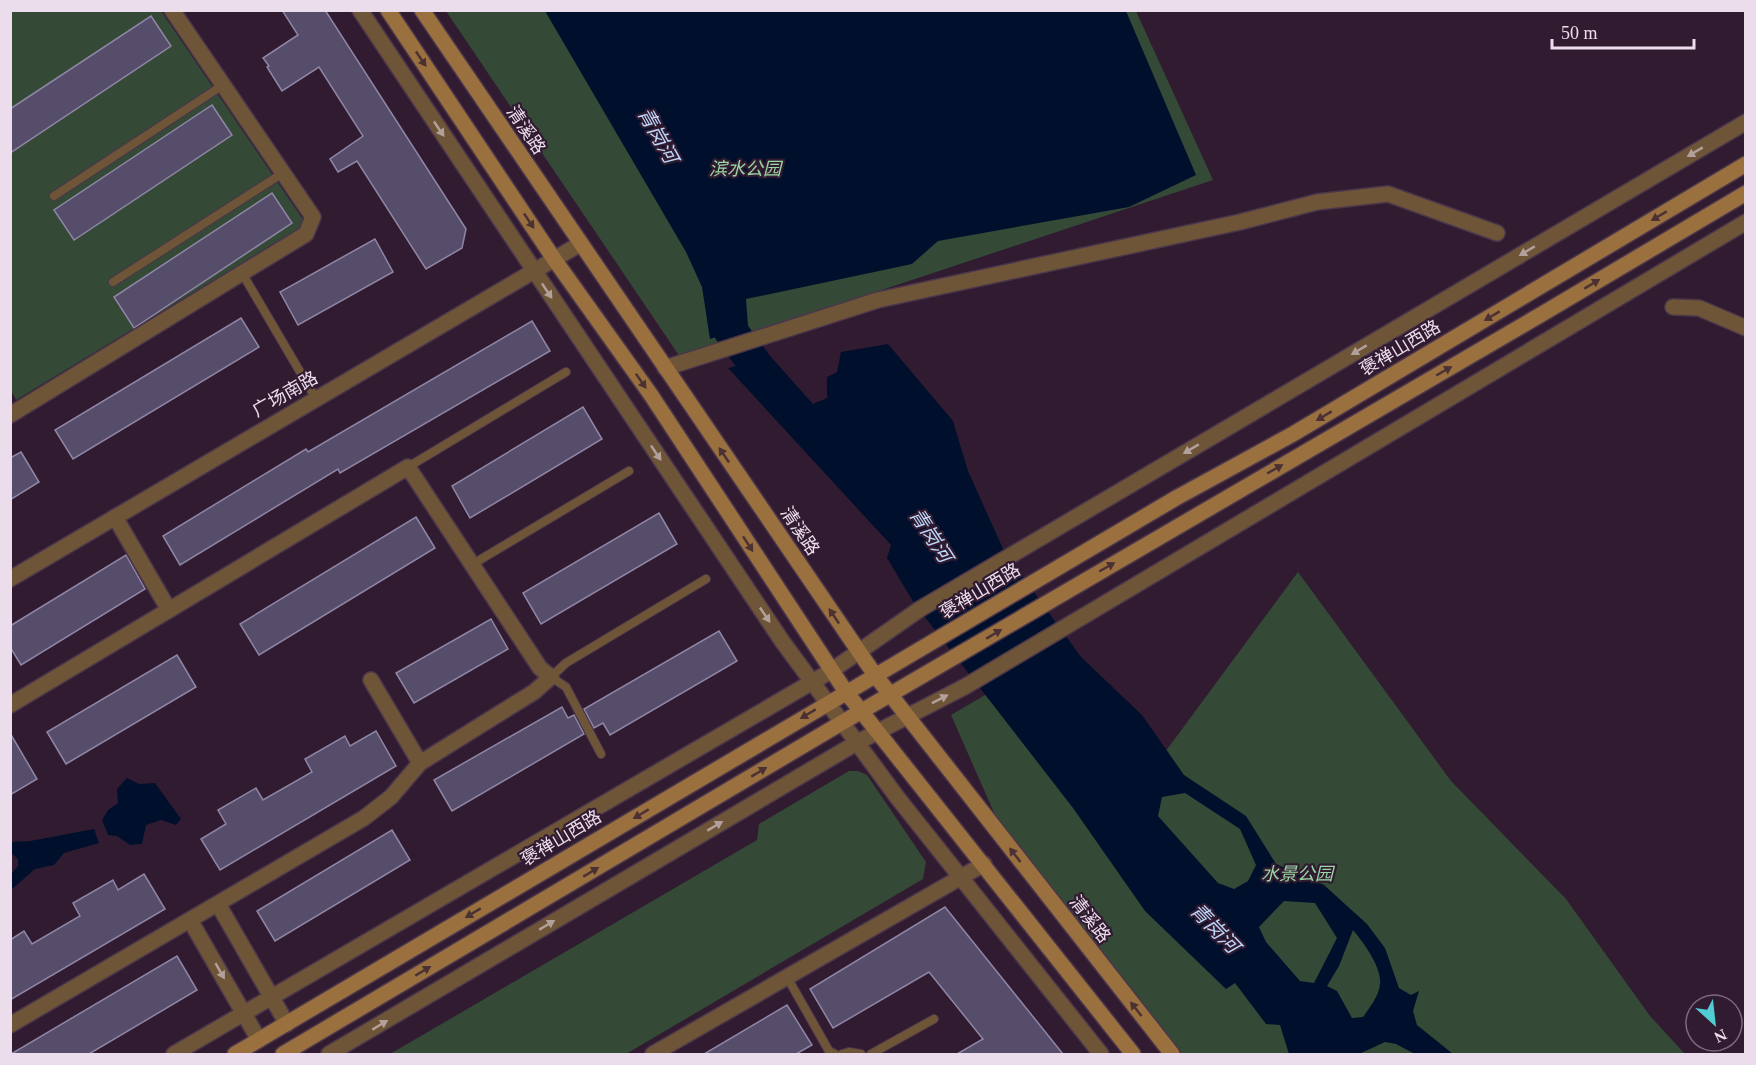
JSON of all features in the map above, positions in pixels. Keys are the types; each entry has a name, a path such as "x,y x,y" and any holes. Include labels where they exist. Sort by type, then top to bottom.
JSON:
{"main road":[{"path":"388,10 554,259 651,394 831,671 1132,1054"},
{"name":"清溪路","path":"423,10 580,244 889,695 1172,1054"},
{"name":"褒禅山西路","path":"235,1054 1176,498 1293,434 1746,164"},
{"path":"283,1054 843,722 1746,193"}],"street":[{"path":"10,415 306,234 313,218 172,10"},
{"path":"360,10 782,641 897,797 1101,1054"},
{"path":"174,1054 831,671 920,609 1746,122"},
{"path":"665,368 878,300 1240,222 1317,202 1388,194 1497,233"},
{"path":"329,1054 858,742 966,686 1746,222"},
{"name":"广场南路","path":"10,579 580,244"},
{"path":"1673,307 1699,308 1746,328"},
{"path":"10,705 408,467 540,668 551,677 534,692 420,763 392,797 364,818 10,1024"},
{"path":"115,517 169,610"},
{"path":"371,680 420,763"},
{"path":"653,1054 984,864"},
{"path":"218,904 287,1023"},
{"path":"190,920 259,1040"}],"lane":[{"path":"54,196 223,85"},
{"path":"114,282 283,173"},
{"path":"242,273 316,399"},
{"path":"408,467 566,372"},
{"path":"473,564 629,471"},
{"path":"601,754 567,687 551,677 566,663 706,579"},
{"path":"787,977 829,1051 835,1054"},
{"path":"871,1054 934,1019"},
{"path":"842,1054 849,1052 861,1054"}],"green space":[{"path":"10,11 161,11 306,224 16,400 10,388"},
{"name":"滨水公园","path":"446,11 1136,11 1213,180 680,357"},
{"name":"水景公园","path":"1298,572 1451,781 1566,899 1650,1016 1685,1054 1172,1054 1010,849 951,715 1060,651 1154,767"},
{"path":"849,771 858,771 867,775 926,862 923,879 626,1054 390,1054 757,840 759,824"}],"water":[{"name":"滨水公园","path":"545,11 1126,11 1196,175 1129,207 938,241 912,264 746,299 748,326 710,339 702,287 686,252"},
{"path":"888,344 953,421 968,471 1004,551 1081,657 1142,715 1184,775 1246,816 1276,864 1324,885 1367,924 1385,948 1399,988 1411,995 1419,991 1413,1011 1417,1025 1453,1054 1415,1054 1396,1044 1385,1042 1359,1054 1289,1054 1280,1025 1266,1024 1235,983 1226,989 1145,911 1073,808 914,603 887,558 891,545 728,368 771,357 813,404 827,398 827,377 837,372 841,352","holes":["1185,793 1240,829 1256,865 1248,881 1234,889 1218,883 1158,816 1162,797","1284,901 1315,903 1337,938 1314,983 1300,981 1266,942 1259,927","1353,930 1371,955 1380,977 1378,993 1363,1017 1352,1018 1337,991 1327,986 1339,966"]},
{"path":"127,778 139,784 155,783 181,819 176,825 161,820 146,825 142,844 130,845 117,836 108,835 102,820 108,810 118,803 117,789"},
{"path":"94,829 99,843 64,853 54,865 35,869 11,890 11,874 18,866 18,859 11,853 11,842 30,841"}],"building":[{"path":"282,10 325,10 466,229 462,248 426,269 357,161 338,172 330,159 363,136 319,67 282,91 263,58 298,35"},
{"path":"151,16 171,46 10,153 10,109"},
{"path":"212,105 232,135 74,240 54,210"},
{"path":"272,193 292,223 134,328 114,297"},
{"path":"375,239 393,272 298,325 280,292"},
{"path":"241,318 259,347 73,459 55,430"},
{"path":"532,321 550,351 340,473 338,469 180,565 163,536 306,449 308,452"},
{"path":"583,407 602,439 470,518 452,486"},
{"path":"21,452 39,482 10,500 10,458"},
{"path":"659,513 677,544 541,624 523,593"},
{"path":"416,517 435,548 259,655 240,624"},
{"path":"126,555 145,589 21,665 10,647 10,626"},
{"path":"491,619 508,649 414,703 396,673"},
{"path":"719,631 737,661 610,735 603,723 594,728 584,709"},
{"path":"177,655 196,687 66,764 47,732"},
{"path":"562,707 568,718 574,715 584,734 452,811 434,780"},
{"path":"376,731 396,766 220,870 201,839 226,824 218,810 256,788 263,800 312,772 305,759 345,736 350,746"},
{"path":"10,733 37,779 10,795"},
{"path":"392,830 410,860 275,941 257,911"},
{"path":"144,874 165,909 10,1000 10,940 24,931 32,944 80,916 73,903 113,880 118,890"},
{"path":"945,907 1063,1054 957,1054 983,1039 929,972 833,1028 810,989"},
{"path":"177,956 197,990 89,1054 11,1054"},
{"path":"787,1005 812,1045 796,1054 704,1054"}],"waterway":[{"name":"青岗河","path":"721,287 725,323 780,398"}]}
